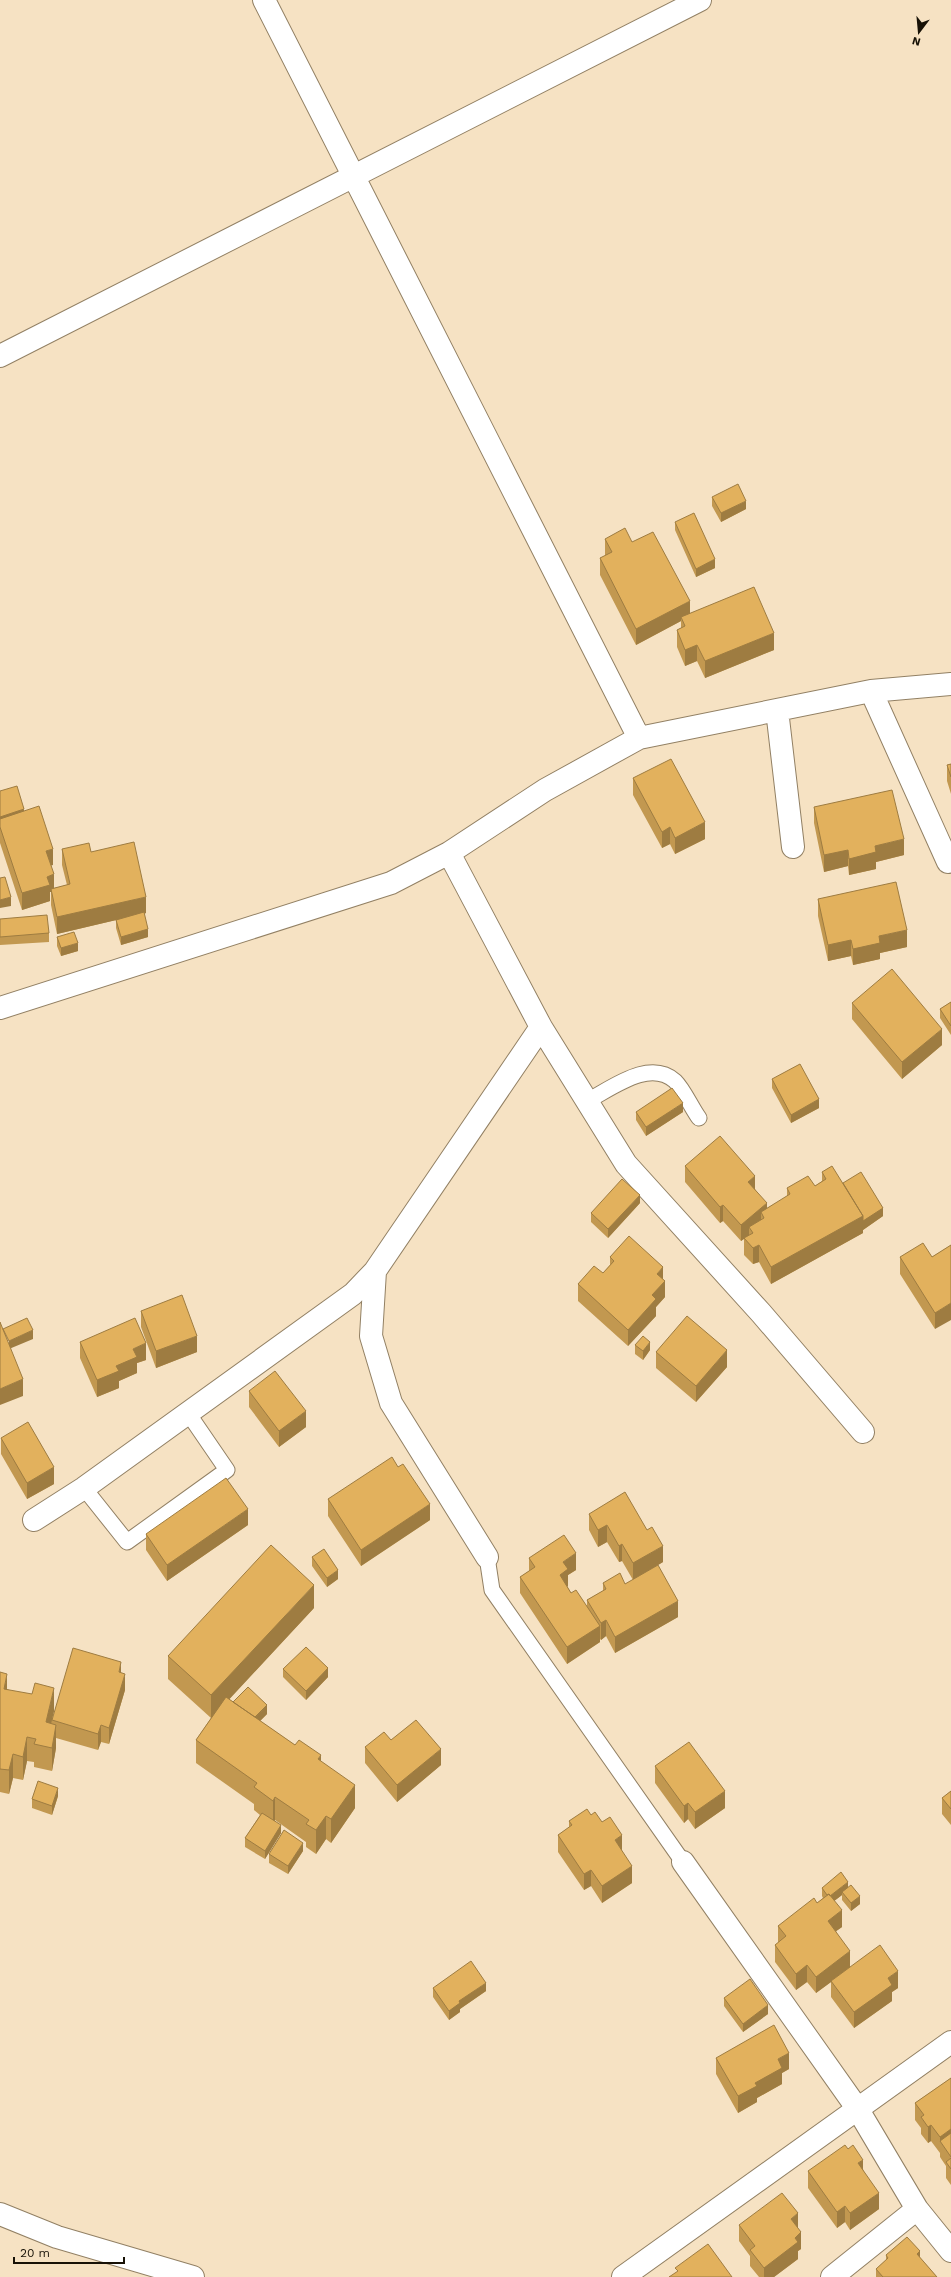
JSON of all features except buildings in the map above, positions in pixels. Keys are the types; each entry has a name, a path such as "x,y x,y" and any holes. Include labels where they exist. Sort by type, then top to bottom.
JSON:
{"street":[{"path":"264,0 639,738"},
{"path":"0,356 700,0"},
{"path":"0,1008 391,883 449,853 545,790 639,738 871,691 951,684"},
{"path":"871,691 948,862"},
{"path":"777,710 793,847"},
{"path":"449,853 541,1027 626,1164 761,1313 863,1432"},
{"path":"34,1520 84,1488 353,1294 375,1271 541,1027"},
{"path":"375,1271 371,1336 391,1403 487,1557"},
{"path":"683,1862 857,2108 917,2209 951,2251"},
{"path":"623,2277 951,2042"},
{"path":"832,2277 917,2209"},
{"path":"0,2214 57,2237 193,2277"}],"lane":[{"path":"587,1101 641,1073 660,1073 675,1082 698,1118"},
{"path":"84,1488 127,1542 227,1470 188,1413"},
{"path":"487,1557 492,1590 683,1862"}]}
